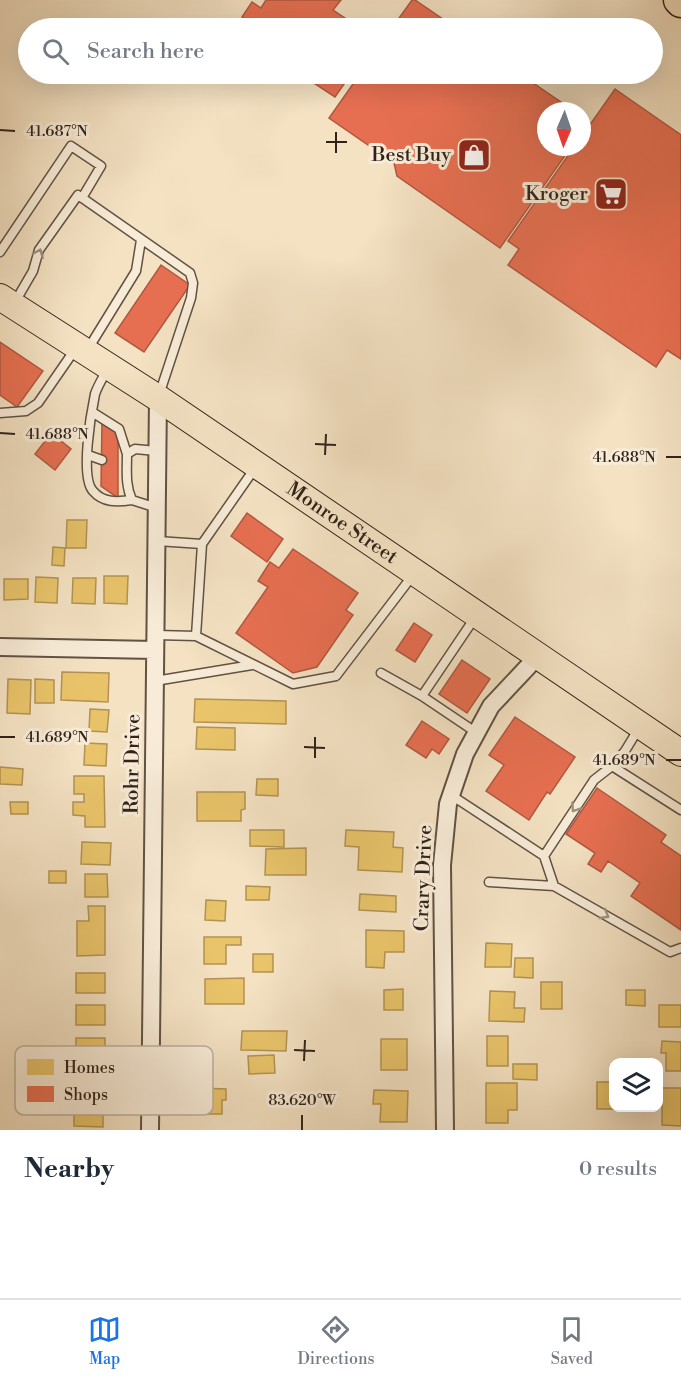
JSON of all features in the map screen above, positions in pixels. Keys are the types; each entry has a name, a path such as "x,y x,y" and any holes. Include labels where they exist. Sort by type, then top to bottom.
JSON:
{"main road":[{"name":"Monroe Street","path":"7,301 158,398 681,753"}],"street":[{"name":"Rohr Drive","path":"151,1046 158,398"},
{"path":"0,647 155,642"},
{"name":"Crary Drive","path":"445,1130 442,865 448,804 465,754 491,706 538,656"},
{"name":"Rohr Drive","path":"150,1115 150,1130"}],"lane":[{"path":"0,252 71,146 101,166 82,198"},
{"path":"7,301 33,271 39,250 78,195 190,273 193,283 191,298 158,398"},
{"path":"0,413 26,411 38,403 81,349 135,271 141,240"},
{"path":"109,366 96,392 86,476 91,489 102,500 120,502 132,500 157,508"},
{"path":"92,412 119,429 127,454"},
{"path":"132,500 127,490 122,466 127,454 135,449 157,451"},
{"path":"88,455 102,460"},
{"path":"196,636 202,544 257,465"},
{"path":"157,541 202,544"},
{"path":"155,642 196,636 293,684 336,675 415,572"},
{"path":"422,696 477,615"},
{"path":"155,681 252,665"},
{"path":"381,672 477,733"},
{"path":"544,856 594,780 612,766 625,751 640,726"},
{"path":"612,766 681,810"},
{"path":"451,795 544,856 554,886"},
{"path":"489,882 554,886 670,952 681,948"}],"building: Homes":[{"path":"67,520 87,520 86,548 66,548"},
{"path":"53,547 65,548 64,566 52,565"},
{"path":"104,576 128,576 127,604 104,603"},
{"path":"36,577 58,578 57,603 35,602"},
{"path":"73,578 96,578 95,604 72,603"},
{"path":"4,579 28,579 28,599 4,600"},
{"path":"62,672 109,673 108,702 61,700"},
{"path":"8,679 31,680 30,714 7,713"},
{"path":"35,679 54,680 54,703 35,703"},
{"path":"195,699 286,701 286,724 194,722"},
{"path":"90,709 109,710 107,732 89,731"},
{"path":"197,727 235,728 235,750 196,749"},
{"path":"85,743 107,744 106,766 84,765"},
{"path":"0,767 23,769 22,785 0,784"},
{"path":"74,776 104,776 105,827 85,827 85,816 73,815 73,802 84,802 84,794 74,794"},
{"path":"257,779 278,779 278,796 256,795"},
{"path":"197,792 245,792 245,809 241,810 241,821 197,821"},
{"path":"10,802 28,802 28,814 11,814"},
{"path":"250,830 284,830 284,847 250,846"},
{"path":"346,830 394,832 393,847 403,848 402,872 358,870 359,847 345,846"},
{"path":"82,842 111,843 110,865 81,864"},
{"path":"306,848 306,875 265,875 266,849"},
{"path":"49,871 66,871 66,883 49,883"},
{"path":"85,874 107,874 108,897 85,897"},
{"path":"246,886 270,887 269,900 246,900"},
{"path":"360,894 396,896 396,912 359,910"},
{"path":"206,900 226,901 225,921 205,920"},
{"path":"88,906 105,906 105,955 77,956 77,921 89,921"},
{"path":"366,930 404,931 404,952 385,952 384,968 366,967"},
{"path":"204,937 241,937 241,945 226,945 226,964 204,964"},
{"path":"486,943 512,944 511,967 485,967"},
{"path":"253,954 273,954 273,972 253,972"},
{"path":"515,958 533,958 533,978 514,977"},
{"path":"76,973 105,973 105,993 76,993"},
{"path":"244,978 244,1004 205,1004 205,979"},
{"path":"541,982 562,982 562,1009 541,1009"},
{"path":"403,989 403,1010 384,1010 384,990"},
{"path":"626,990 645,990 645,1006 626,1005"},
{"path":"490,991 515,992 514,1008 525,1008 524,1022 489,1021"},
{"path":"76,1005 105,1005 105,1025 76,1025"},
{"path":"659,1005 681,1005 681,1027 659,1027"},
{"path":"242,1031 287,1031 286,1051 241,1050"},
{"path":"487,1036 508,1036 508,1066 487,1066"},
{"path":"76,1038 105,1038 105,1046 76,1046"},
{"path":"381,1039 407,1039 407,1070 381,1070"},
{"path":"662,1041 681,1042 681,1071 666,1071 666,1053 661,1053"},
{"path":"274,1055 275,1073 249,1074 248,1056"},
{"path":"513,1064 537,1064 537,1080 513,1079"},
{"path":"597,1082 609,1082 609,1109 597,1109"},
{"path":"486,1083 517,1083 517,1110 508,1110 508,1123 486,1123"},
{"path":"213,1088 226,1089 226,1100 222,1100 222,1114 213,1114"},
{"path":"663,1088 681,1088 681,1126 662,1125"},
{"path":"374,1090 408,1091 407,1122 380,1122 381,1104 373,1104"},
{"path":"74,1115 103,1115 103,1127 74,1126"}],"building: Shops":[{"path":"266,0 341,0 333,10 345,18 242,17 252,2 261,8"},
{"path":"412,0 415,0 441,18 399,18"},
{"path":"315,84 344,84 335,97"},
{"name":"Best Buy","path":"353,84 535,84 561,102 537,102 537,156 565,156 500,248 397,176 394,163 329,118"},
{"name":"Kroger","path":"615,89 681,135 681,359 667,350 656,367 508,265 519,249 508,241 568,156 591,156 591,123"},
{"path":"161,265 190,285 144,352 115,333"},
{"path":"0,342 43,371 17,407 0,395"},
{"path":"102,420 118,432 118,498 101,486"},
{"path":"51,433 71,449 55,470 35,454"},
{"path":"247,513 283,539 267,562 231,536"},
{"path":"293,549 358,593 346,610 353,615 317,667 293,673 236,633 268,587 258,581 270,562 279,568"},
{"path":"414,623 432,635 415,662 396,650"},
{"path":"462,660 490,679 467,713 439,694"},
{"path":"515,717 575,757 550,794 547,792 529,820 486,791 504,765 489,755"},
{"path":"422,721 449,739 439,754 432,749 426,758 406,745"},
{"path":"597,788 666,835 661,842 681,856 681,930 631,896 640,883 608,861 601,872 588,864 595,853 566,834"}],"place":[{"name":"Best Buy","path":"474,155"},
{"name":"Kroger","path":"611,194"}]}
